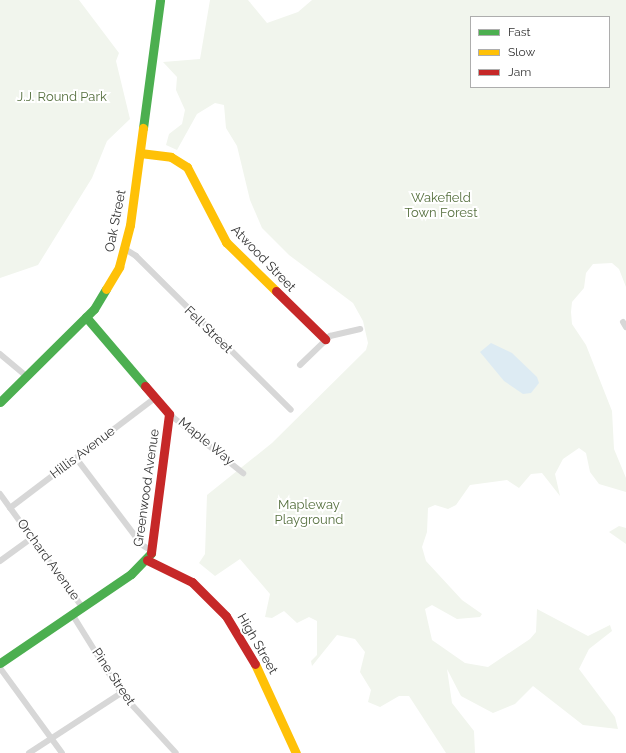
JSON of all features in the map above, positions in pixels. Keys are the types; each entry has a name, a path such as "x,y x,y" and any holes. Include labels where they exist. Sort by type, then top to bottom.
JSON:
{"street":[{"name":"Oak Street","path":"0,402 86,317 108,290 125,250 140,153 160,0"},
{"name":"Atwood Street","path":"140,153 171,157 187,167 226,242 325,339"},
{"name":"Fell Street","path":"125,250 136,255 291,410"},
{"name":"Greenwood Avenue","path":"0,663 147,560 152,551 169,414 86,317"},
{"path":"300,366 325,339 360,328"},
{"path":"0,354 27,377"},
{"name":"Hillis Avenue","path":"10,508 156,398"},
{"name":"Maple Way","path":"169,414 243,473"},
{"path":"76,458 142,545 152,551"},
{"name":"Orchard Avenue","path":"0,494 82,607"},
{"path":"0,561 32,538"},
{"name":"High Street","path":"147,560 192,582 226,616 258,669 296,753"},
{"name":"Pine Street","path":"72,614 121,693 176,753"},
{"path":"0,668 62,753"},
{"path":"29,753 121,693"}],"green space":[{"name":"J.J. Round Park","path":"0,0 79,0 119,53 116,61 130,119 107,141 92,178 38,265 0,278"},
{"path":"210,0 248,0 267,23 298,12 312,0 626,0 626,287 619,269 612,263 593,264 586,273 584,288 572,302 571,312 572,324 586,345 612,411 614,449 626,478 626,492 599,484 590,472 586,453 579,448 563,459 555,474 560,496 542,473 531,474 519,488 507,480 470,485 456,505 448,509 435,505 428,508 427,532 422,547 426,561 462,600 482,614 480,617 457,619 432,605 425,609 432,640 465,663 488,667 530,639 536,632 537,609 588,636 610,625 612,631 589,649 579,669 615,717 618,729 583,725 533,686 515,704 493,713 461,696 447,669 452,703 474,731 475,753 446,753 409,696 399,696 380,707 368,702 371,690 360,672 365,652 355,639 337,635 312,666 311,661 317,655 317,621 309,617 297,623 284,611 272,618 265,617 270,594 240,559 215,576 199,563 205,554 207,495 272,443 366,350 368,343 363,321 353,303 289,255 262,228 250,200 237,146 226,128 224,105 215,103 197,114 177,150 166,145 169,134 182,124 185,110 176,90 177,77 163,62 200,59"},
{"path":"619,526 626,528 626,544 609,532"}],"shaded area":[{"path":"491,343 512,353 537,377 539,383 531,393 523,394 504,381 480,352"}],"traffic: fast":[{"path":"143,128 160,0"},
{"path":"0,402 94,309 106,289"},
{"path":"86,317 145,386"},
{"path":"0,663 131,574 151,553"}],"traffic: slow":[{"path":"106,289 119,267 130,225 143,128"},
{"path":"140,153 171,157 187,167 226,242 276,291"},
{"path":"255,664 296,753"}],"traffic: jam":[{"path":"276,291 325,339"},
{"path":"145,386 169,414 151,553"},
{"path":"147,560 192,582 226,616 255,664"}],"park label":[{"name":"Wakefield Town Forest","path":"441,206"},
{"name":"Mapleway Playground","path":"309,514"}]}
